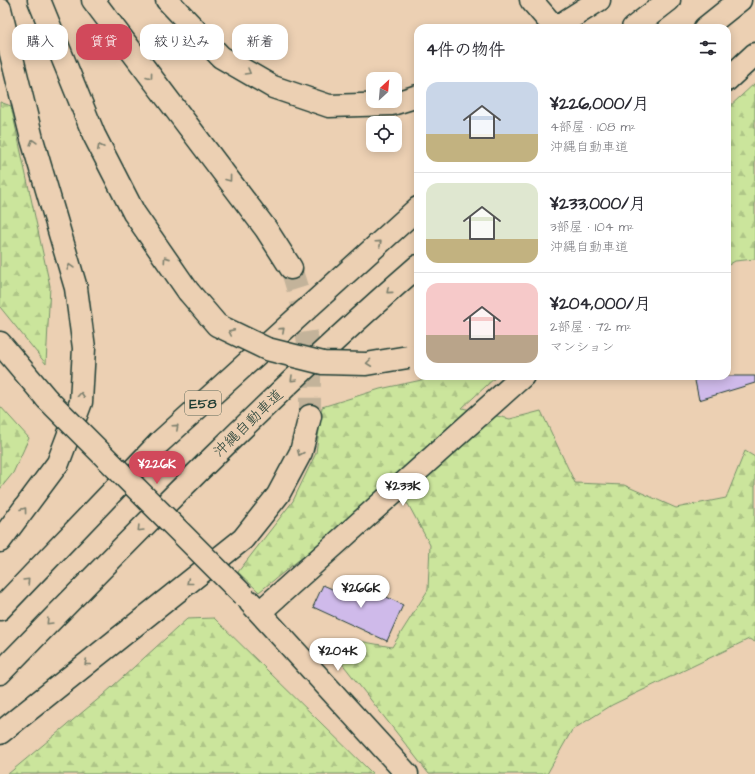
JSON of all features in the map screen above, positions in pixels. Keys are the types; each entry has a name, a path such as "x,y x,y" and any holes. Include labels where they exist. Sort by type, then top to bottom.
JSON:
{"main road":[{"path":"39,0 98,142 134,213 188,291 217,325 267,349 323,363 366,364 413,354"},
{"path":"93,0 266,229 291,268"},
{"path":"168,0 221,57 274,87 329,106 392,104 414,97"},
{"path":"531,0 552,24"},
{"path":"561,24 599,0"},
{"path":"638,24 669,0"},
{"path":"710,24 740,0"},
{"path":"0,8 32,139 76,288 84,348 81,402 58,463 0,541"},
{"path":"731,76 755,54"},
{"name":"E58","path":"0,609 159,443 414,212"},
{"name":"沖縄自動車道","path":"0,672 194,474 342,332 414,269"},
{"path":"0,343 48,399 260,612 407,774"},
{"path":"260,612 519,380"},
{"path":"0,733 243,539 278,495 301,452 310,416"}],"green space":[{"path":"755,83 755,259 735,261 731,264 731,105"},
{"path":"0,102 11,106 50,286 46,364 0,307"},
{"path":"422,380 493,380 462,408 510,419 541,411 575,483 624,485 676,508 726,498 745,451 755,457 755,642 749,639 612,705 572,730 547,774 429,774 341,662 359,641 392,647 428,590 430,545 408,504 381,494 259,592 238,572 293,501 316,453 322,407 380,389"},
{"path":"0,406 29,438 13,473 0,489"},
{"path":"214,618 373,774 8,774 102,696 187,619"}],"building":[{"path":"731,376 755,376 755,383 699,400 695,380 731,380"},
{"path":"352,580 403,605 387,641 313,607 323,585 346,595"}],"tunnel":[{"path":"291,268 302,304 310,356 310,416"}]}
